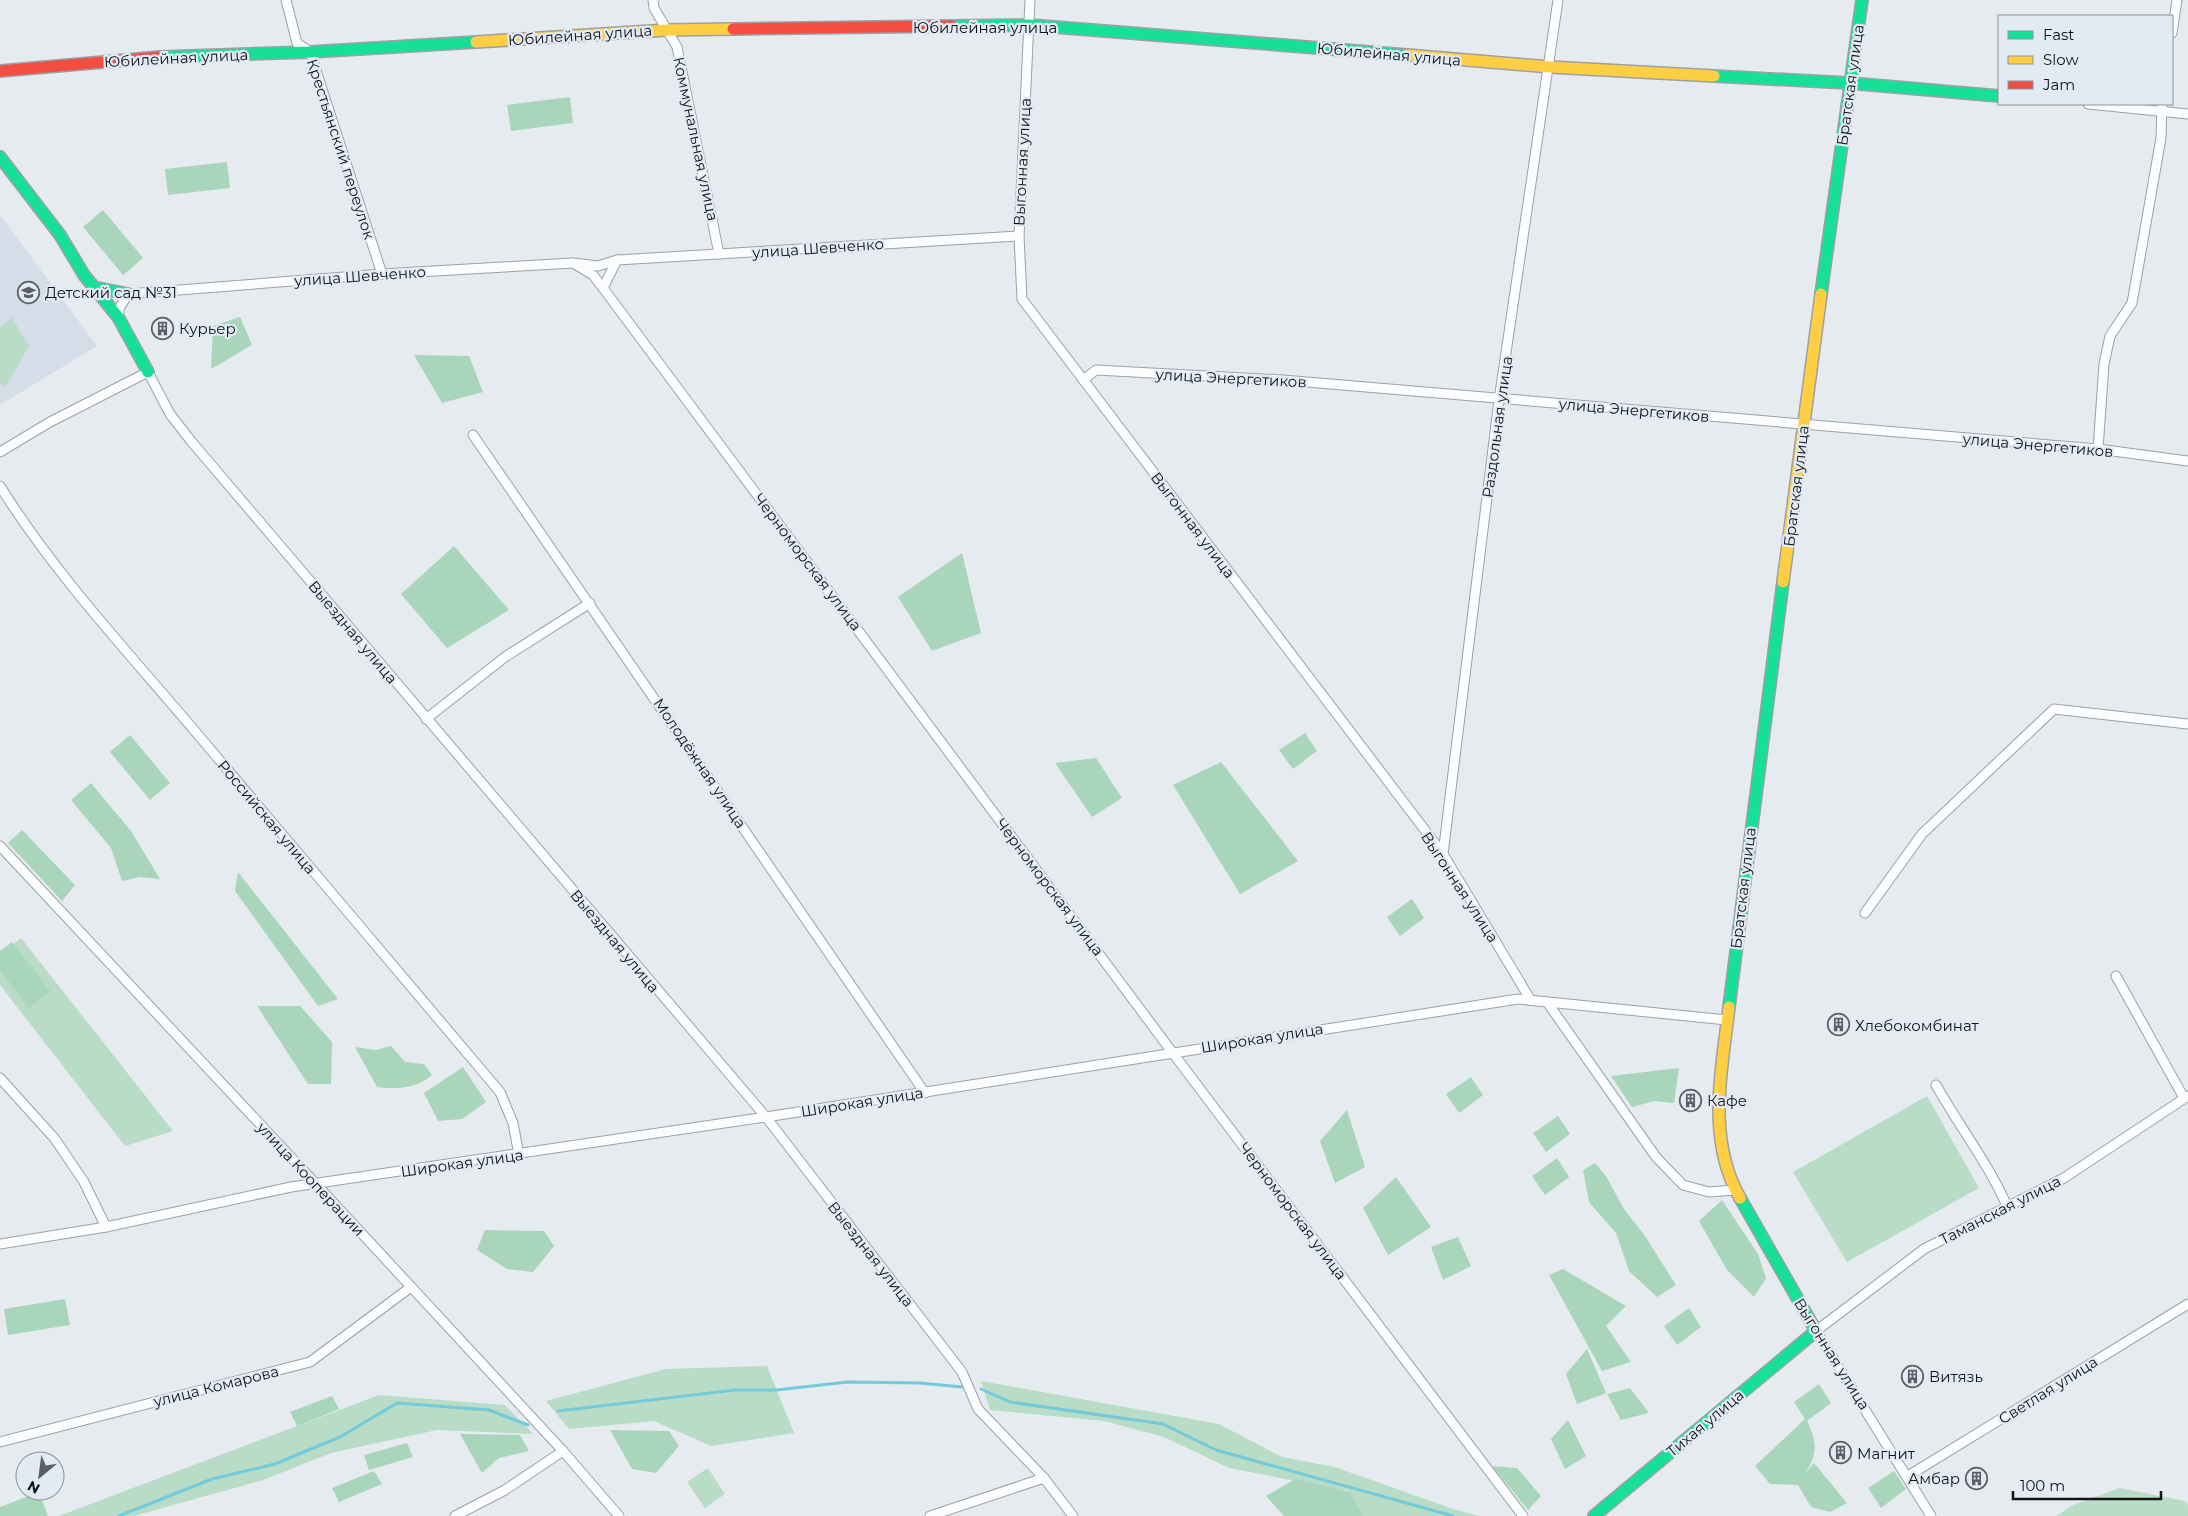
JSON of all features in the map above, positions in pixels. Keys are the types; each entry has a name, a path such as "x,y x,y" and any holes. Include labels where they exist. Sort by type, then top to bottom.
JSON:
{"street":[{"name":"Крестьянский переулок","path":"286,0 297,43 310,52 382,274"},
{"name":"Коммунальная улица","path":"652,0 654,8 677,47 719,254"},
{"name":"Выгонная улица","path":"1030,0 1019,236 1022,299 1443,854 1530,999"},
{"name":"Раздольная улица","path":"1443,854 1499,400 1550,67 1558,0"},
{"name":"Братская улица","path":"1732,972 1849,83 1862,0"},
{"path":"2173,26 2177,0"},
{"name":"Юбилейная улица","path":"0,71 186,55 310,52 668,30 1029,24 1550,67 1849,83 1998,96"},
{"path":"2113,105 2162,107 2188,114"},
{"path":"2098,449 2104,364 2110,336 2132,303 2161,138 2162,107"},
{"path":"0,157 60,235 93,287 118,317 148,372 50,422 0,452"},
{"name":"улица Шевченко","path":"128,294 382,274 573,263 598,266 617,260 1019,236"},
{"path":"603,288 617,260"},
{"name":"Черноморская улица","path":"573,263 593,275 603,288 1172,1052 1523,1516"},
{"path":"93,287 128,294 120,307 118,317"},
{"name":"улица Энергетиков","path":"1083,380 1096,370 1282,380 1499,400 2098,449 2188,461"},
{"name":"Выездная улица","path":"148,372 170,414 191,441 766,1117 962,1372 978,1408 1044,1478 1073,1516"},
{"name":"Молодёжная улица","path":"473,435 590,603 924,1093"},
{"name":"Российская улица","path":"0,486 45,550 134,659 500,1092 512,1123 519,1155"},
{"path":"426,719 505,657 590,603"},
{"path":"1865,914 1922,834 2054,709 2188,724"},
{"name":"улица Кооперации","path":"0,846 563,1451 619,1516"},
{"name":"Выгонная улица","path":"1732,972 1718,1115 1720,1144 1735,1190 1816,1330 1931,1516"},
{"path":"2116,976 2186,1097"},
{"name":"Широкая улица","path":"0,1244 106,1227 316,1184 924,1093 1172,1052 1518,999 1727,1020"},
{"path":"1547,1002 1656,1157 1683,1185 1709,1192 1735,1190"},
{"path":"0,1078 55,1139 84,1182 106,1227"},
{"path":"1936,1085 1961,1129 1995,1180 2007,1206"},
{"name":"Таманская улица","path":"1816,1330 1924,1249 2064,1178 2186,1097"},
{"name":"улица Комарова","path":"0,1442 310,1362 411,1287"},
{"name":"Светлая улица","path":"1908,1476 2188,1304"},
{"name":"Тихая улица","path":"1594,1516 1816,1330"},
{"path":"455,1516 505,1490 563,1451"},
{"path":"930,1516 1044,1478"}],"shaded area":[{"name":"Детский сад №31","path":"0,215 97,346 0,405"}],"green space":[{"path":"570,97 573,123 511,131 507,105"},
{"path":"227,162 230,188 168,195 165,169"},
{"path":"103,210 143,258 123,275 83,227"},
{"path":"240,317 252,345 211,369 213,326"},
{"path":"12,318 29,346 5,388 0,382 0,327"},
{"path":"414,355 469,356 483,392 442,403"},
{"path":"454,546 509,610 447,648 401,594"},
{"path":"962,553 981,633 932,651 898,597"},
{"path":"1305,733 1317,751 1293,769 1279,750"},
{"path":"130,735 170,783 150,800 110,752"},
{"path":"1096,758 1122,798 1092,817 1055,763"},
{"path":"1221,762 1298,861 1240,894 1173,785"},
{"path":"91,783 131,831 160,879 140,877 122,881 111,848 71,800"},
{"path":"22,830 75,885 62,901 8,843"},
{"path":"238,872 338,999 318,1006 235,891"},
{"path":"1412,899 1424,918 1400,936 1387,917"},
{"path":"21,938 173,1131 125,1146 0,985 0,955"},
{"path":"12,942 50,991 29,1008 0,970 0,951"},
{"path":"257,1006 300,1006 332,1042 331,1084 308,1084"},
{"path":"391,1046 405,1062 424,1064 432,1075 420,1083 406,1087 377,1087 355,1047 375,1050"},
{"path":"463,1067 486,1102 462,1119 438,1121 424,1093"},
{"path":"1679,1068 1674,1103 1654,1101 1632,1107 1611,1076"},
{"path":"1471,1077 1483,1095 1459,1113 1446,1094"},
{"path":"1927,1096 1979,1188 1847,1262 1793,1172"},
{"path":"1347,1110 1365,1167 1335,1183 1320,1141"},
{"path":"1558,1116 1570,1134 1546,1152 1533,1133"},
{"path":"1557,1158 1569,1177 1545,1195 1532,1176"},
{"path":"1595,1163 1606,1176 1624,1209 1645,1236 1676,1285 1657,1297 1629,1271 1616,1233 1589,1202 1583,1170"},
{"path":"1396,1177 1431,1227 1388,1255 1363,1208"},
{"path":"1722,1200 1758,1254 1766,1278 1754,1297 1727,1270 1699,1221"},
{"path":"485,1230 544,1231 554,1246 533,1272 507,1269 477,1250"},
{"path":"1458,1237 1471,1266 1443,1280 1431,1247"},
{"path":"1563,1269 1626,1306 1606,1326 1631,1362 1602,1371 1549,1275"},
{"path":"65,1299 70,1325 8,1335 4,1309"},
{"path":"1689,1308 1701,1327 1677,1345 1664,1326"},
{"path":"1587,1349 1606,1393 1577,1404 1566,1374"},
{"path":"767,1366 794,1433 711,1446 654,1421 569,1429 546,1401 666,1369"},
{"path":"981,1381 1219,1424 1282,1457 1335,1467 1450,1508 1479,1516 1362,1516 1348,1491 1229,1468 1164,1437 1104,1421 990,1410"},
{"path":"1819,1384 1831,1403 1807,1421 1813,1435 1815,1448 1812,1460 1805,1474 1814,1463 1847,1503 1830,1512 1811,1507 1798,1485 1770,1484 1755,1466 1805,1419 1794,1402"},
{"path":"1630,1388 1649,1413 1621,1420 1607,1394"},
{"path":"379,1395 505,1405 533,1434 437,1430 331,1453 263,1480 134,1516 59,1516"},
{"path":"332,1396 339,1409 297,1426 290,1412"},
{"path":"1568,1420 1586,1456 1565,1469 1551,1439"},
{"path":"610,1430 669,1431 679,1446 656,1473 632,1469"},
{"path":"460,1434 520,1435 529,1451 499,1458 482,1473"},
{"path":"407,1443 413,1457 369,1470 364,1455"},
{"path":"1492,1466 1517,1468 1541,1496 1528,1510"},
{"path":"708,1468 725,1494 705,1508 687,1482"},
{"path":"374,1471 382,1484 339,1502 332,1488"},
{"path":"1894,1471 1906,1489 1881,1508 1868,1488"},
{"path":"1295,1479 1350,1492 1363,1516 1284,1516 1266,1496"},
{"path":"2120,1488 2185,1501 2188,1505 2188,1516 2056,1516 2073,1505"},
{"path":"16,1501 42,1501 48,1516 0,1516 0,1507"}],"waterway":[{"path":"558,1411 735,1390 776,1390 848,1382 920,1383 962,1387"},
{"path":"981,1389 1010,1402 1163,1424 1216,1450 1453,1516"},
{"path":"119,1516 212,1479 275,1464 340,1437 397,1403 489,1410 528,1425"}],"traffic: fast":[{"path":"1821,294 1862,0"},
{"path":"952,26 1029,25 1407,55"},
{"path":"160,57 310,52 476,42"},
{"path":"1714,76 1849,83 1998,96"},
{"path":"0,157 60,235 84,275 118,317 148,372"},
{"path":"93,287 128,294"},
{"path":"1729,1007 1783,582"},
{"path":"1594,1516 1816,1331 1740,1198"}],"traffic: slow":[{"path":"476,42 667,30 733,29"},
{"path":"1407,55 1550,67 1714,76"},
{"path":"1783,582 1821,294"},
{"path":"1729,1007 1720,1080 1720,1128 1723,1152 1729,1175 1740,1198"}],"traffic: jam":[{"path":"733,29 952,26"},
{"path":"0,71 160,57"}],"place":[{"name":"Детский сад №31","path":"29,292"},
{"name":"Курьер","path":"163,328"},
{"name":"Хлебокомбинат","path":"1839,1025"},
{"name":"Кафе","path":"1691,1100"},
{"name":"Витязь","path":"1913,1376"},
{"name":"Магнит","path":"1841,1453"},
{"name":"Амбар","path":"1976,1478"}]}
